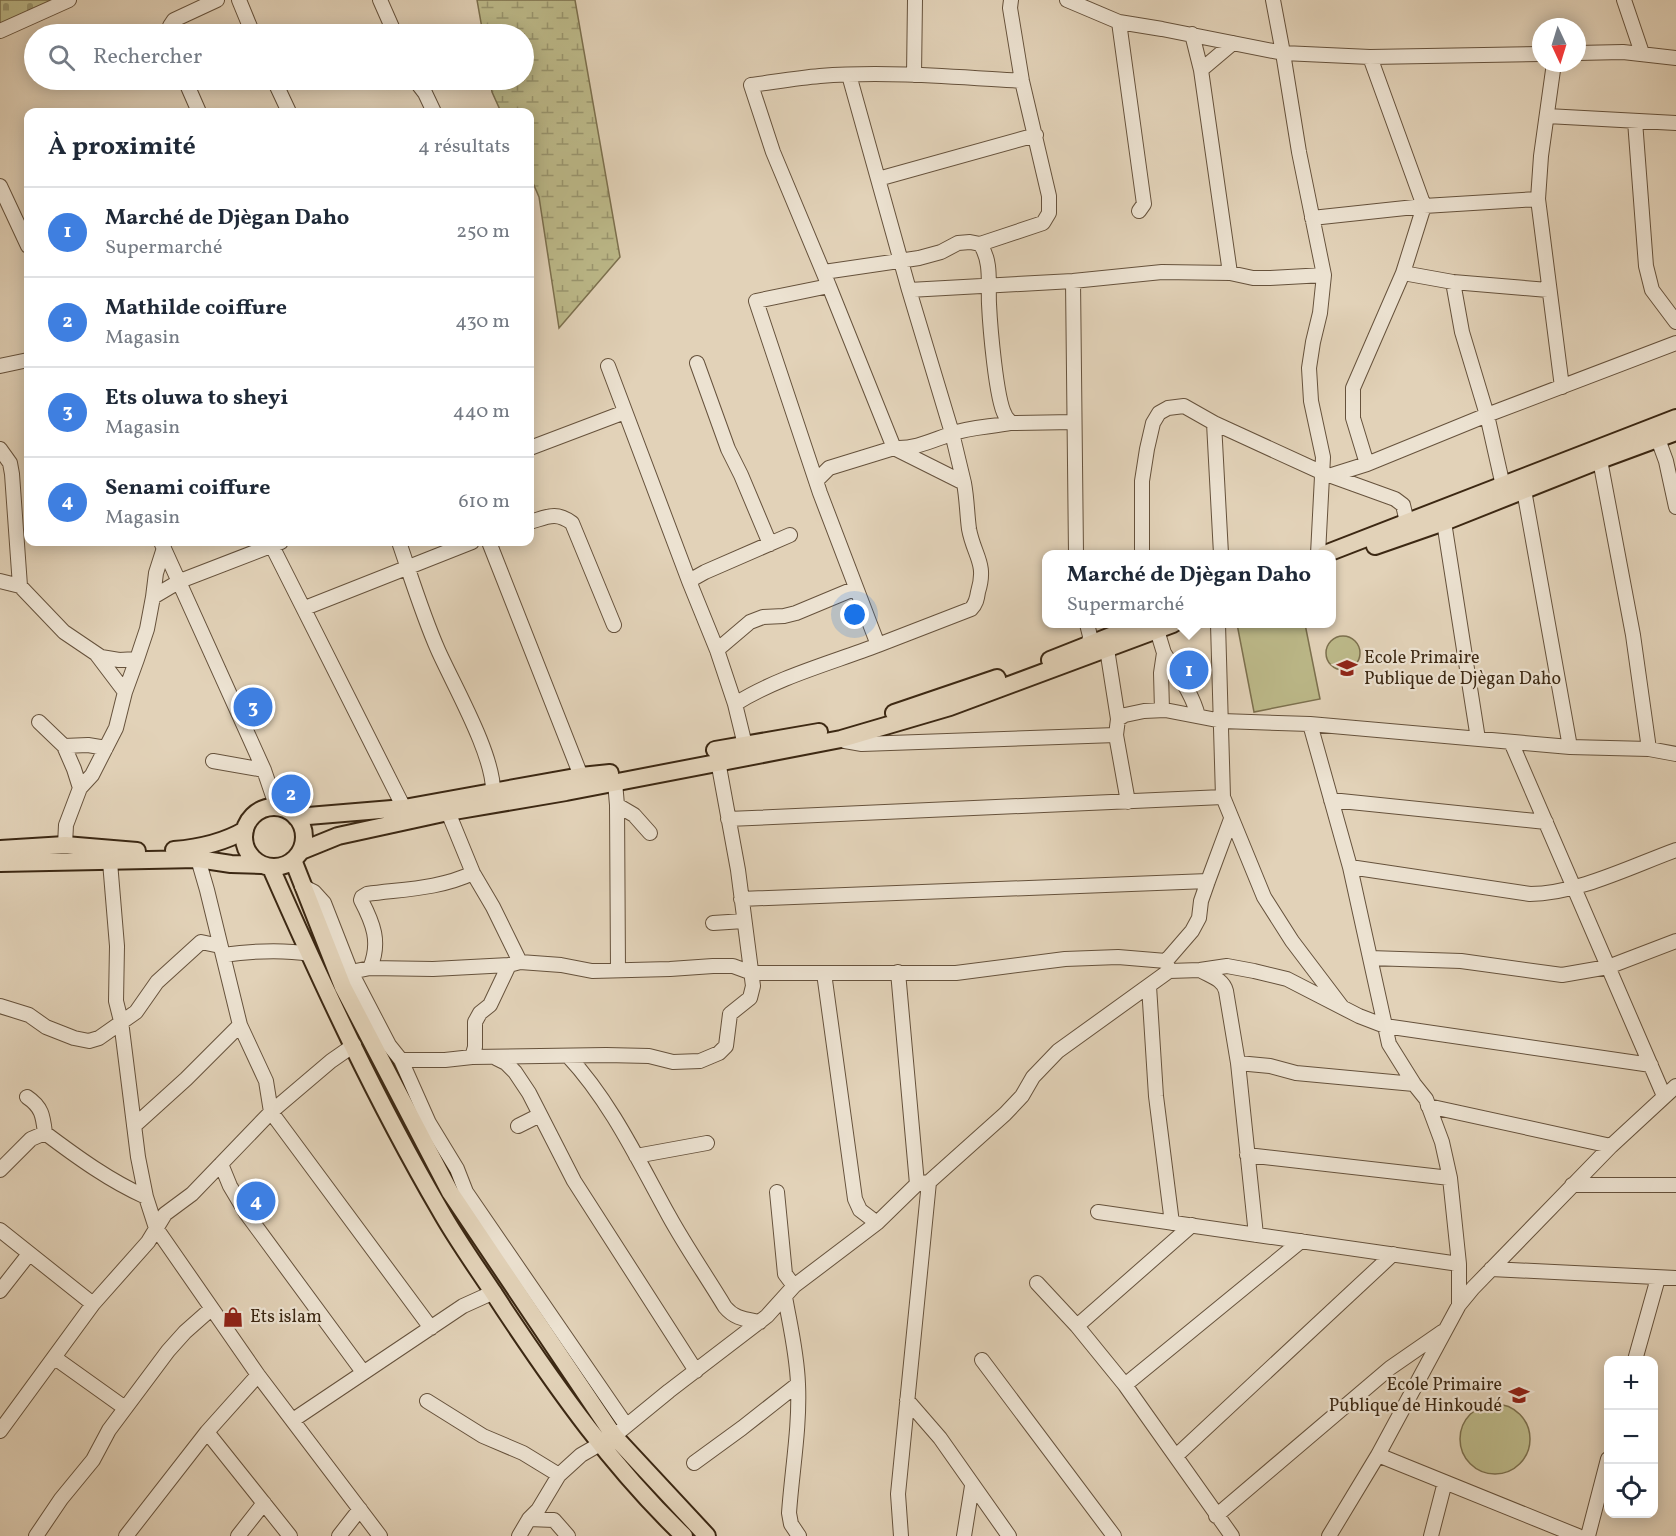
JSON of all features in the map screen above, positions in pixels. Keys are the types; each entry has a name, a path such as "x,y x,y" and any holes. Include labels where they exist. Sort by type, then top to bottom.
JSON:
{"main road":[{"path":"1336,551 1676,418"},
{"path":"1336,560 1444,522 1676,432"},
{"path":"296,817 404,808 581,776 607,774 745,745 850,727 1029,667 1131,628"},
{"path":"0,863 13,861 198,860 266,867 287,865 297,856 338,836 448,812 841,739 950,708 1162,628"},
{"path":"684,1536 648,1501 599,1444 550,1379 441,1212 388,1118 266,867 252,859 246,850 245,830 250,819 257,813 266,808 288,809 296,817 304,835 297,856 302,886 343,987 450,1192 620,1431 707,1536"},
{"path":"0,849 65,845 144,851 196,848 232,837 245,830"}],"street":[{"path":"0,31 69,0"},
{"path":"171,24 174,20 217,0"},
{"path":"239,0 249,24"},
{"path":"380,0 391,24"},
{"path":"914,75 915,0"},
{"path":"824,272 919,258 941,252 958,243 980,244 1043,223 1049,213 1049,196 1022,81 1010,8 1011,0"},
{"path":"1067,0 1097,6 1119,22 1283,53 1370,57 1532,54"},
{"path":"1273,0 1299,152 1324,275 1322,303 1310,368 1311,401 1327,474 1319,550"},
{"path":"1624,0 1642,53"},
{"path":"1119,22 1144,204 1139,211"},
{"path":"1192,34 1201,70 1230,273"},
{"path":"1201,70 1233,43"},
{"path":"1586,53 1642,53 1676,58"},
{"path":"1367,464 1353,418 1353,388 1403,273 1424,206 1370,57"},
{"path":"1553,72 1541,156 1538,199 1562,387"},
{"path":"735,704 749,695 787,679 971,609 975,605 982,579 983,570 969,529 968,501 952,433 849,75"},
{"path":"964,483 894,448 824,272 777,162 752,85 820,76 849,75 914,75 1022,81"},
{"path":"189,90 197,108"},
{"path":"279,90 287,108"},
{"path":"423,90 432,108"},
{"path":"1547,116 1676,123"},
{"path":"1635,121 1646,266 1652,290 1676,322"},
{"path":"878,179 1036,135"},
{"path":"0,186 24,237"},
{"path":"1312,218 1424,206 1538,199"},
{"path":"980,244 986,256 989,314 998,386 1004,415 1011,423"},
{"path":"909,290 1073,281 1162,272 1230,273 1253,278 1324,275"},
{"path":"1403,273 1453,282 1548,290"},
{"path":"1073,281 1076,550"},
{"path":"1453,282 1462,332 1487,415 1503,486"},
{"path":"829,286 756,301 816,481 878,645"},
{"path":"1327,474 1367,464 1487,415 1676,343"},
{"path":"0,366 24,361"},
{"path":"697,363 728,449 770,544"},
{"path":"608,366 717,650 735,704 745,745"},
{"path":"1142,550 1142,481 1153,423 1159,413 1168,408 1184,406 1214,423 1327,474 1399,502 1403,505 1407,522"},
{"path":"534,446 625,412"},
{"path":"816,481 829,468 894,448 906,448 942,438 952,433 1011,423 1074,422"},
{"path":"1214,423 1221,550"},
{"path":"1658,439 1671,462 1676,507"},
{"path":"0,449 10,463 12,474 20,586"},
{"path":"1600,460 1633,635 1649,749"},
{"path":"810,464 829,468"},
{"path":"1524,490 1569,747"},
{"path":"534,521 553,515 563,517 572,523 614,625"},
{"path":"1444,522 1478,739"},
{"path":"689,581 790,536"},
{"path":"162,546 264,770 277,808"},
{"path":"65,845 66,825 80,788 92,775 116,728 125,692 147,629 162,546"},
{"path":"153,597 180,581 267,546"},
{"path":"275,546 404,808"},
{"path":"400,546 437,647 487,761 493,781 493,792"},
{"path":"305,608 461,546"},
{"path":"491,546 581,776"},
{"path":"0,581 20,586 64,632 101,657 119,660 137,659"},
{"path":"717,650 750,622 763,617 796,613 856,588"},
{"path":"1088,628 1089,644"},
{"path":"1218,628 1223,797 1264,897 1292,941 1342,1007"},
{"path":"1157,630 1164,653 1189,690 1198,716"},
{"path":"1107,649 1118,719 1116,735 1128,802"},
{"path":"1162,710 1161,673 1164,653"},
{"path":"98,655 125,692"},
{"path":"1118,719 1144,711 1162,710 1222,721 1310,724 1569,747 1649,749 1676,754"},
{"path":"39,722 64,746 80,788"},
{"path":"1310,724 1350,867 1389,1044 1426,1099 1442,1142 1450,1178 1459,1264 1459,1305"},
{"path":"841,739 862,744 1116,735"},
{"path":"1511,742 1664,1096"},
{"path":"64,746 88,745 106,748"},
{"path":"213,761 264,770"},
{"path":"401,1060 445,1060 472,1057 649,1056 673,1062 700,1061 720,1053 726,1046 730,1014 750,998 753,986 738,870 718,761"},
{"path":"615,782 618,970"},
{"path":"728,819 1223,797"},
{"path":"1331,800 1546,822"},
{"path":"617,805 634,815 650,833"},
{"path":"448,812 473,873 493,907 515,964"},
{"path":"519,1536 560,1475 581,1455 620,1431 760,1322 790,1291 877,1222 1005,1114 1022,1096 1033,1077 1058,1051 1149,986 1167,966 1199,918 1201,901 1232,819"},
{"path":"1350,867 1530,894 1547,894 1574,888 1676,850"},
{"path":"198,860 240,1025 266,1081 271,1112 431,1328"},
{"path":"110,861 117,946 116,1001 121,1021 134,1126 146,1197 156,1228 258,1374 380,1536"},
{"path":"370,968 374,959 373,924 361,900 362,897 367,894 451,882 473,873"},
{"path":"741,899 1208,881"},
{"path":"302,886 314,892 324,903 351,972 389,1045 401,1060 429,1123 457,1169 466,1192 620,1431"},
{"path":"713,924 744,921"},
{"path":"0,1006 29,1015 46,1027 74,1038 89,1041 99,1038 136,1012 157,982 215,927"},
{"path":"201,942 222,950 291,951 310,954"},
{"path":"1370,958 1461,961 1558,975 1608,967 1674,946"},
{"path":"351,972 370,968 433,969 515,964 561,965 592,971 733,966 752,973 956,973 1065,959 1118,957 1200,970 1227,966 1265,973 1287,979 1384,1026 1651,1065"},
{"path":"472,1057 475,1047 475,1022 480,1012 490,1005 515,964"},
{"path":"1200,970 1224,985 1238,1063 1256,1235"},
{"path":"898,972 923,1183 898,1494 901,1536"},
{"path":"824,973 855,1199 860,1210 877,1222"},
{"path":"1149,986 1156,1096 1172,1222"},
{"path":"134,1126 186,1079 240,1025"},
{"path":"0,1431 93,1304 148,1242 165,1214 192,1194 271,1112 354,1045"},
{"path":"568,1056 593,1088 636,1156 671,1219 725,1307 732,1315 760,1322"},
{"path":"494,1058 506,1063 515,1072 574,1181 696,1371"},
{"path":"1238,1063 1270,1066 1296,1073 1414,1084"},
{"path":"1329,1536 1378,1455 1459,1305 1572,1185 1676,1086"},
{"path":"27,1097 42,1110 45,1133 86,1163 146,1197"},
{"path":"1428,1106 1611,1146"},
{"path":"518,1126 540,1115"},
{"path":"0,1170 31,1138 45,1133"},
{"path":"636,1156 707,1143"},
{"path":"1247,1155 1450,1178"},
{"path":"221,1164 230,1186 246,1213 363,1372"},
{"path":"1572,1185 1676,1185"},
{"path":"777,1192 785,1274 790,1291 798,1384 796,1444 789,1513 791,1524 799,1536"},
{"path":"1098,1212 1459,1264"},
{"path":"1077,1326 1192,1225"},
{"path":"0,1230 93,1304"},
{"path":"1125,1385 1301,1241"},
{"path":"0,1290 29,1254"},
{"path":"1176,1456 1392,1254"},
{"path":"1491,1269 1676,1278"},
{"path":"1636,1356 1658,1278"},
{"path":"1037,1282 1077,1326 1125,1385 1232,1536"},
{"path":"293,1420 463,1306 494,1292"},
{"path":"36,1536 61,1499 93,1460 110,1430 177,1340 211,1309"},
{"path":"1216,1516 1390,1368 1445,1330"},
{"path":"55,1358 126,1408"},
{"path":"982,1360 1114,1536"},
{"path":"126,1536 207,1432 258,1374"},
{"path":"694,1463 798,1384"},
{"path":"907,1400 940,1438 1009,1536"},
{"path":"427,1401 483,1436 523,1453 560,1475"},
{"path":"207,1432 290,1536"},
{"path":"1378,1455 1578,1536"},
{"path":"1588,1536 1607,1464"},
{"path":"1431,1536 1445,1482"},
{"path":"964,1536 972,1486"},
{"path":"549,1494 554,1520 568,1536"},
{"path":"238,1536 264,1503"},
{"path":"339,1536 360,1509"},
{"path":"529,1519 554,1520"}],"green space":[{"path":"0,0 54,0 0,24"},
{"path":"477,0 575,0 620,257 559,328 539,197 534,185 534,108 499,108 492,90 534,90 534,24 481,24"},
{"path":"1238,628 1306,628 1320,699 1254,712"},
{"path":"1343,636 1355,641 1360,653 1355,665 1343,670 1331,665 1326,653 1331,641"},
{"path":"1488,1404 1502,1404 1515,1410 1524,1419 1530,1432 1528,1452 1520,1464 1502,1474 1488,1474 1475,1468 1466,1459 1460,1446 1460,1432 1466,1419 1475,1410"}],"place":[{"name":"Ecole Primaire Publique de Djègan Daho","path":"1347,668"},
{"name":"Marché de Djègan Daho","path":"1189,670"},
{"name":"Ets oluwa to sheyi","path":"253,707"},
{"name":"Mathilde coiffure","path":"291,794"},
{"name":"Senami coiffure","path":"256,1201"},
{"name":"Ets islam","path":"233,1317"},
{"name":"Ecole Primaire Publique de Hinkoudé","path":"1519,1395"}]}
